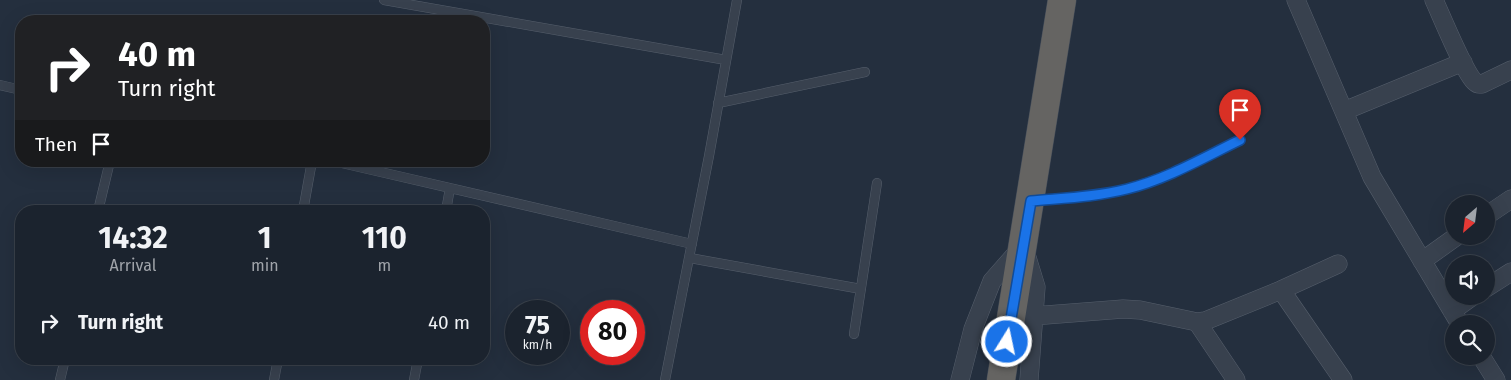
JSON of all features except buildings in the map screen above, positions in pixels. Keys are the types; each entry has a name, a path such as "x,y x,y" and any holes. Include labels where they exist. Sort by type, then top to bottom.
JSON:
{"highway":[{"path":"1001,380 1062,0"}],"street":[{"path":"1296,0 1372,176 1455,315"},
{"path":"1434,0 1473,81 1477,84 1482,84 1511,70"},
{"path":"1344,111 1463,62"},
{"path":"1495,210 1511,199"},
{"path":"1422,261 1445,245"},
{"path":"1024,246 1036,287 1029,380"},
{"path":"960,380 973,329 992,281 1024,246"},
{"path":"1033,316 1140,310 1197,322 1205,321 1338,264"},
{"path":"1495,284 1508,279"},
{"path":"1281,290 1343,380"},
{"path":"1458,315 1466,305"},
{"path":"1197,322 1236,380"},
{"path":"1487,365 1496,380"}],"lane":[{"path":"384,0 470,15"},
{"path":"665,380 690,258 737,0"},
{"path":"490,19 726,60"},
{"path":"718,102 865,72"},
{"path":"0,85 15,89"},
{"path":"1031,201 1081,197 1127,189 1175,172 1240,140"},
{"path":"99,205 109,167"},
{"path":"304,205 311,167"},
{"path":"359,167 692,244"},
{"path":"854,334 877,183"},
{"path":"447,205 450,188"},
{"path":"690,258 861,289"},
{"path":"60,380 64,365"},
{"path":"274,380 277,365"},
{"path":"414,380 417,365"}],"route":[{"path":"1007,342 1031,201 1081,197 1127,189 1175,172 1240,140"}]}
